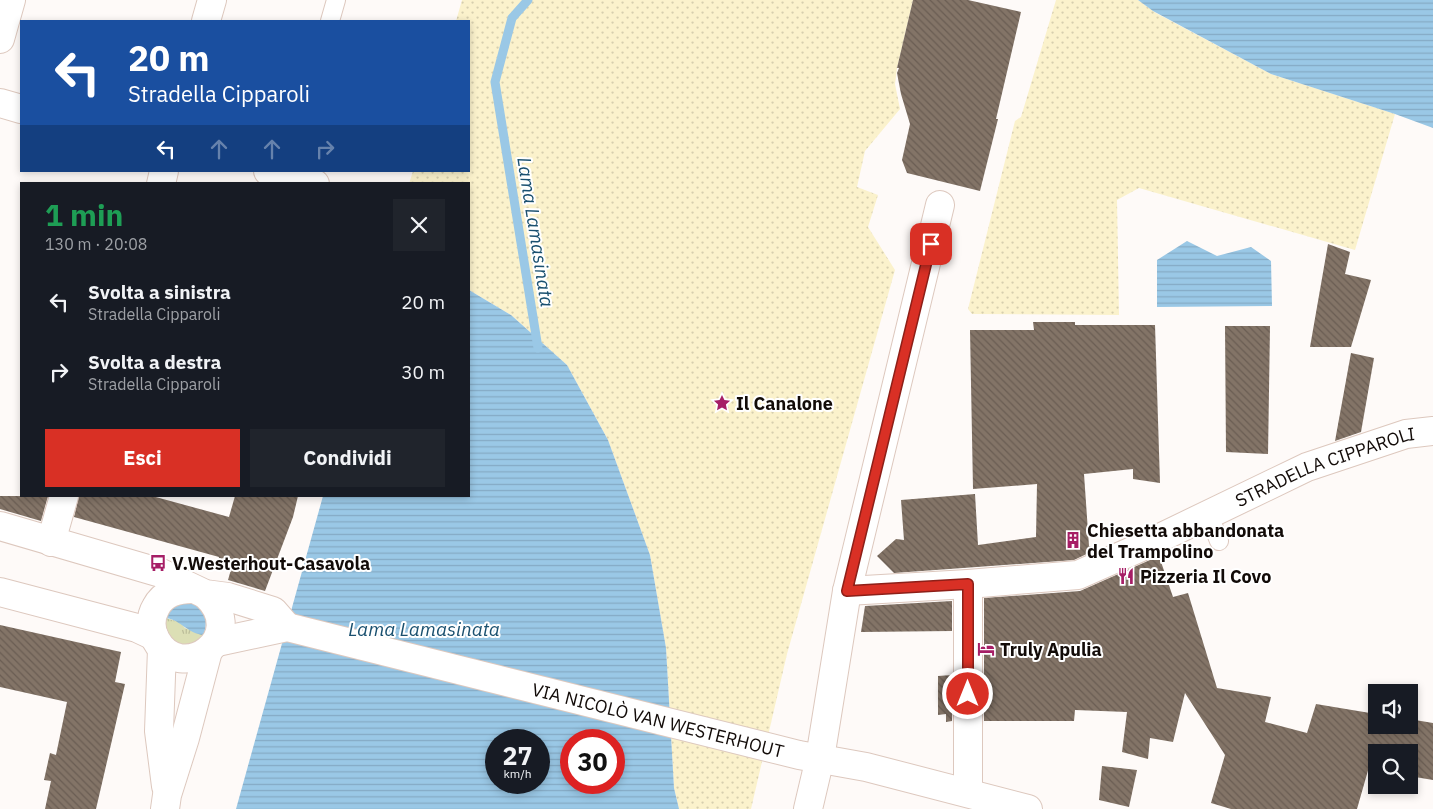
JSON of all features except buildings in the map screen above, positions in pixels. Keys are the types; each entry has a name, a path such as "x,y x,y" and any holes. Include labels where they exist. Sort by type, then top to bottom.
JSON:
{"street":[{"path":"0,39 11,0"},
{"path":"206,20 212,0"},
{"path":"0,103 20,109"},
{"path":"281,173 309,182"},
{"path":"808,809 809,756 940,205"},
{"name":"STRADELLA CIPPAROLI","path":"847,591 1078,575 1209,515 1307,467 1406,434 1433,431"},
{"path":"51,542 64,497"},
{"path":"0,526 161,573 199,591 216,606 222,621 221,632 212,647 166,802"},
{"path":"968,584 968,792"},
{"path":"166,802 160,731 158,642 152,626 152,615 156,606 172,592 182,589 199,591 228,597 273,611 287,627"},
{"name":"VIA NICOLÒ VAN WESTERHOUT","path":"0,592 138,628 158,642 170,655 180,658 190,659 200,656 212,647 287,627 809,756 866,767 968,792 1028,809"}],"lane":[{"path":"330,20 336,0"},
{"path":"1209,515 1219,541"}],"green space":[{"path":"166,618 180,622 185,628 204,635 198,641 190,644 183,645 177,643 167,634 165,627"}],"sand":[{"name":"Il Canalone","path":"462,0 913,0 895,84 900,109 865,151 857,187 878,195 868,227 895,270 787,654 751,809 679,809 674,788 666,648 650,555 608,440 567,365 511,315 470,291 470,182 410,182 413,172 470,172 470,20 456,20"},
{"path":"1056,0 1138,0 1156,13 1271,74 1395,114 1355,250 1139,188 1117,200 1119,315 972,314 968,309 1015,121 1021,117"}],"water":[{"path":"1138,0 1433,0 1433,128 1271,74 1153,11"},
{"path":"1187,241 1217,256 1251,247 1271,261 1272,306 1157,307 1157,260"},
{"name":"Lama Lamasinata","path":"470,291 511,315 567,365 608,440 650,555 666,648 674,788 679,809 236,809 323,497 470,497"},
{"path":"184,602 197,606 204,612 206,622 204,635 193,632 176,621 166,618 173,608"}],"waterway":[{"name":"Lama Lamasinata","path":"528,0 512,18 495,82 538,348"}],"place":[{"name":"Il Canalone","path":"722,403"},
{"name":"Chiesetta abbandonata del Trampolino","path":"1073,540"},
{"name":"V.Westerhout-Casavola","path":"158,563"},
{"name":"Pizzeria Il Covo","path":"1126,576"},
{"name":"Truly Apulia","path":"986,649"}],"route":[{"path":"931,244 847,591 968,584 968,694"}]}
